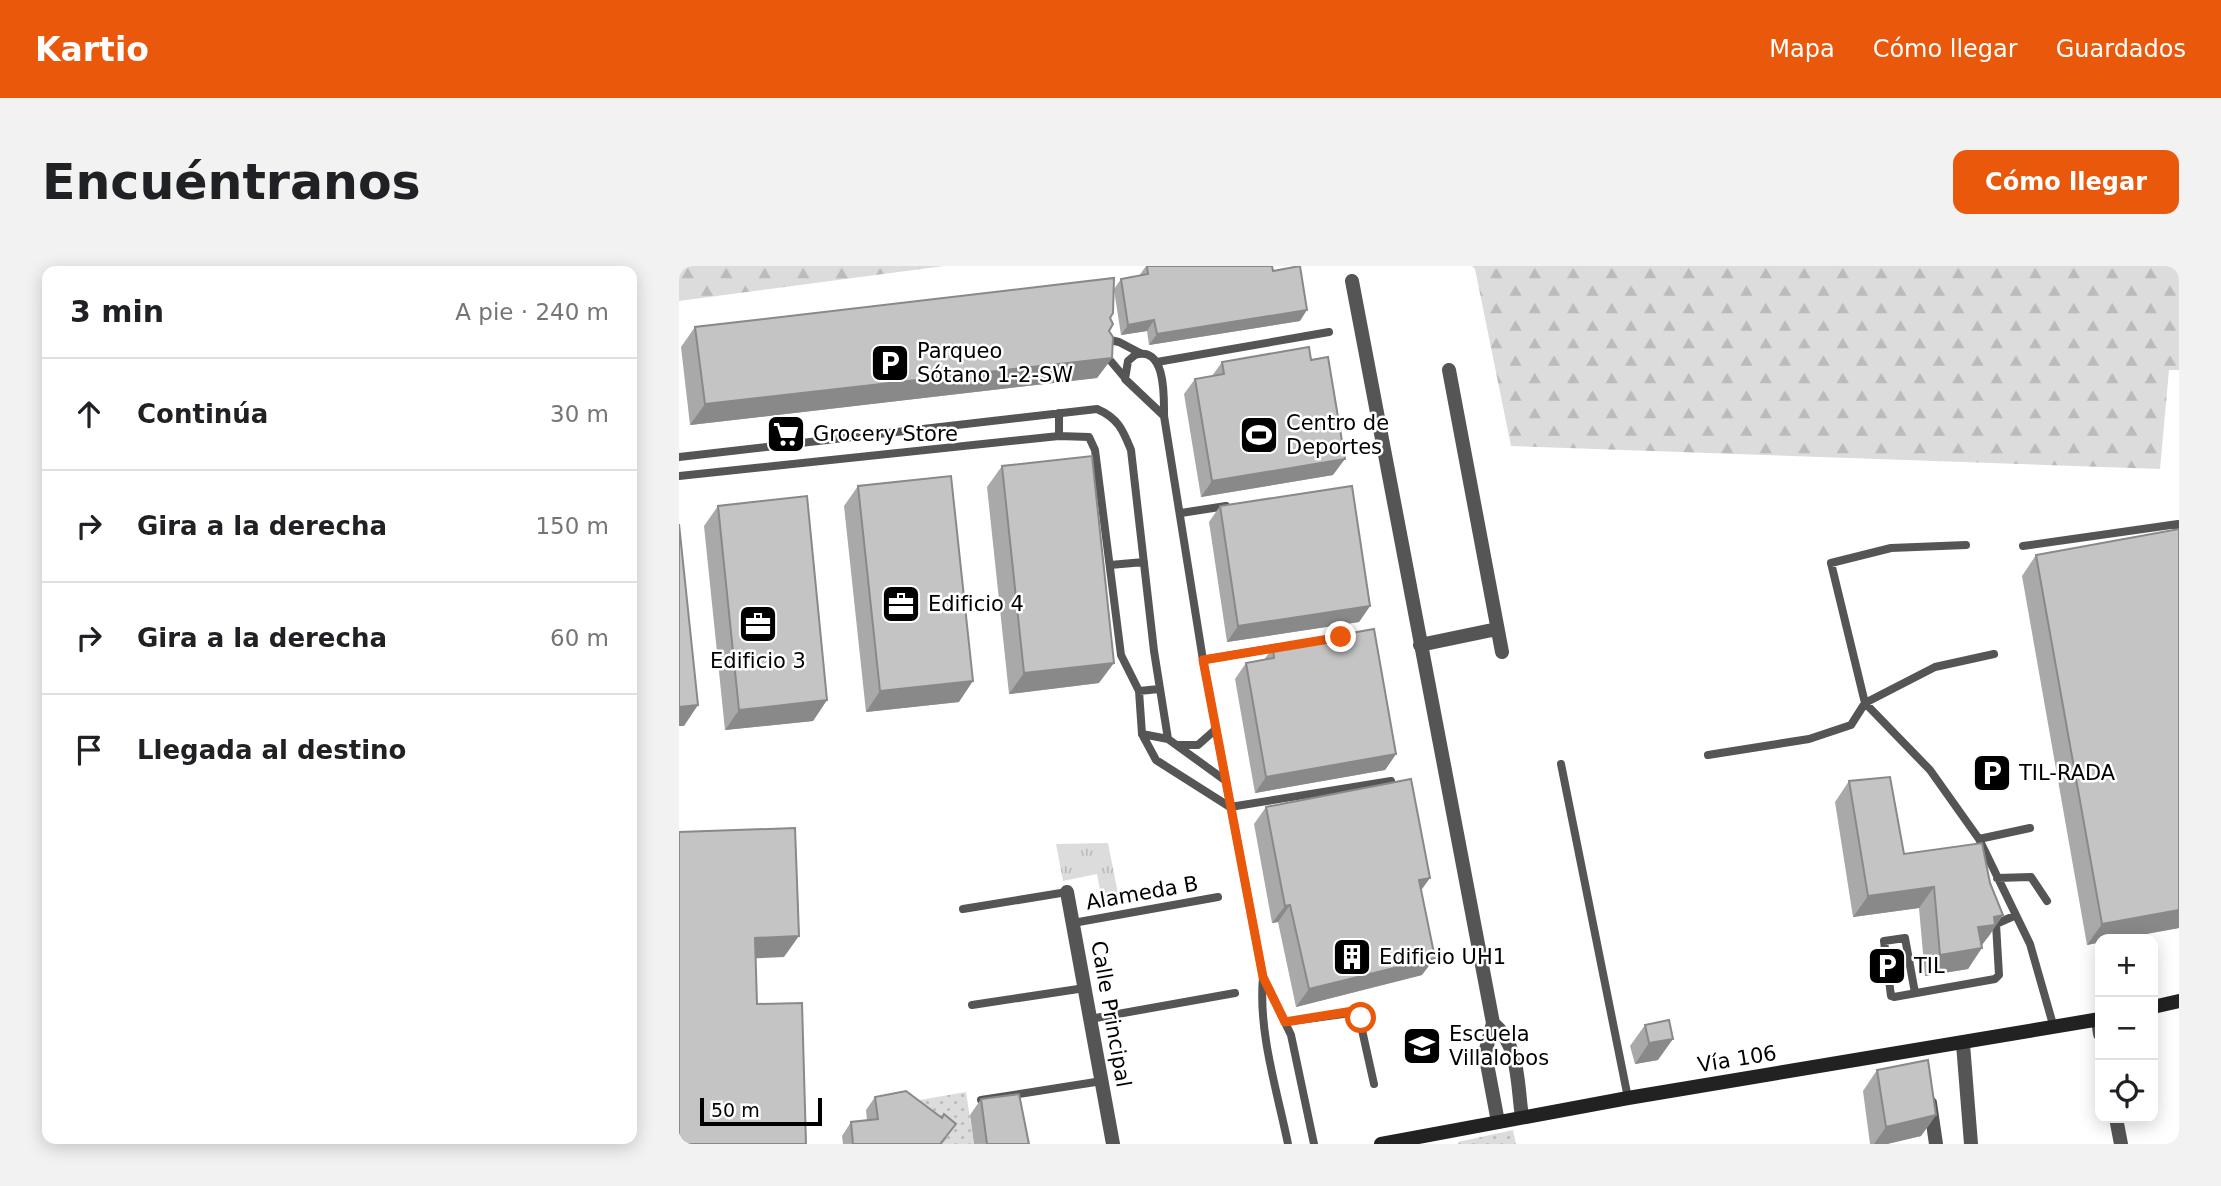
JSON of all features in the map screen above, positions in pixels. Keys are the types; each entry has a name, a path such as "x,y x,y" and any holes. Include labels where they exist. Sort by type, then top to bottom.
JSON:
{"main road":[{"path":"2158,1006 2179,1001"},
{"name":"Vía 106","path":"1381,1144 1628,1098 1925,1056 1963,1044 2054,1028 2095,1024"}],"street":[{"path":"1352,281 1493,1023 1485,1053 1498,1122"},
{"path":"1449,370 1502,652"},
{"path":"1420,645 1497,629"},
{"name":"Calle Principal","path":"1067,892 1113,1144"},
{"path":"1493,1023 1504,1032 1513,1049 1522,1117"},
{"path":"1963,1044 1971,1144"},
{"path":"1928,1086 1935,1144"},
{"path":"2117,1123 2121,1144"}],"lane":[{"path":"1103,339 1119,342 1157,362 1329,331"},
{"path":"1101,351 1125,379 1164,416"},
{"path":"1125,379 1128,361 1140,353"},
{"path":"1157,362 1164,390 1164,416 1203,660 1263,977 1291,1035 1314,1144"},
{"path":"679,457 1097,409 1112,415 1122,427 1131,450 1159,689 1172,742 1226,781"},
{"path":"1059,413 1059,436"},
{"path":"679,476 1059,436 1089,438 1095,450 1122,660 1139,691 1142,734 1156,760 1230,807 1391,780"},
{"path":"1181,513 1233,505"},
{"path":"2024,547 2178,524 2179,528"},
{"path":"1966,545 1891,548 1831,563 1865,702 1930,771 1979,839 2014,916 2030,944 2054,1028"},
{"path":"1110,565 1144,562"},
{"path":"1203,660 1291,645"},
{"path":"1708,755 1809,739 1851,725 1865,702 1935,667 1994,654"},
{"path":"1139,691 1159,689"},
{"path":"1142,734 1198,745 1216,729"},
{"path":"1561,764 1628,1098"},
{"path":"1979,839 2030,828"},
{"path":"1997,878 2031,877 2046,901"},
{"path":"963,909 1067,892"},
{"name":"Alameda B","path":"1073,923 1218,897"},
{"path":"1915,993 1905,938 1886,940 1883,945 1891,996 1915,993 1998,978 1996,924 2014,916"},
{"path":"1263,977 1261,1000 1267,1044 1288,1144"},
{"path":"972,1005 1085,988"},
{"path":"1090,1018 1235,993"},
{"path":"1285,1022 1358,1012 1374,1084"},
{"path":"981,1100 1102,1081"}],"green space":[{"path":"679,266 944,266 679,301"},
{"path":"1472,266 2179,266 2179,370 2169,370 2160,469 1511,446 1475,269"},
{"path":"1108,843 1120,904 1103,907 1097,874 1063,881 1056,844"},
{"path":"966,1092 974,1144 942,1144 897,1104"},
{"path":"1513,1130 1516,1144 1458,1144 1458,1142"}],"building":[{"path":"1147,266 1272,266 1273,271 1300,266 1307,310 1157,334 1154,320 1128,325 1121,279 1148,274"},
{"name":"Parqueo Sótano 1-2-SW","path":"1114,278 1113,313 1110,318 1113,324 1109,331 1113,337 1112,358 705,404 695,327"},
{"name":"Centro de Deportes","path":"1309,347 1311,360 1328,357 1345,459 1212,481 1195,379 1224,374 1222,362"},
{"path":"1092,456 1114,663 1024,673 1002,466"},
{"name":"Edificio 4","path":"951,476 973,681 880,691 858,486"},
{"path":"1352,486 1370,606 1238,626 1220,506"},
{"name":"Edificio 3","path":"807,496 827,700 739,710 718,506"},
{"path":"679,524 698,705 679,707"},
{"path":"2179,529 2179,910 2102,924 2036,555"},
{"path":"1374,629 1396,754 1266,777 1246,663 1274,658 1273,647"},
{"path":"1890,777 1904,854 1982,843 1990,883 2003,915 1994,917 1995,925 1978,927 1982,948 1940,955 1934,887 1868,896 1849,781"},
{"path":"1411,779 1430,878 1419,880 1435,958 1309,989 1290,905 1285,906 1266,807"},
{"path":"795,828 799,936 755,938 757,1004 802,1003 806,1144 679,1144 679,832"},
{"path":"1669,1020 1673,1039 1649,1043 1645,1025"},
{"path":"1928,1060 1936,1115 1886,1127 1877,1070"},
{"path":"906,1091 942,1118 944,1114 956,1124 940,1144 853,1144 851,1122 878,1119 875,1097"},
{"path":"1019,1094 1029,1144 987,1144 981,1099"}],"place":[{"name":"Parqueo Sótano 1-2-SW","path":"890,363"},
{"name":"Grocery Store","path":"786,434"},
{"name":"Centro de Deportes","path":"1259,435"},
{"name":"Edificio 4","path":"901,604"},
{"name":"Edificio 3","path":"758,624"},
{"name":"TIL-RADA","path":"1992,773"},
{"name":"Edificio UH1","path":"1352,957"},
{"name":"TIL","path":"1887,966"},
{"name":"Escuela Villalobos","path":"1422,1046"}],"route":[{"path":"1341,637 1203,660 1263,977 1285,1022 1353,1011 1358,1012 1361,1018"}]}
